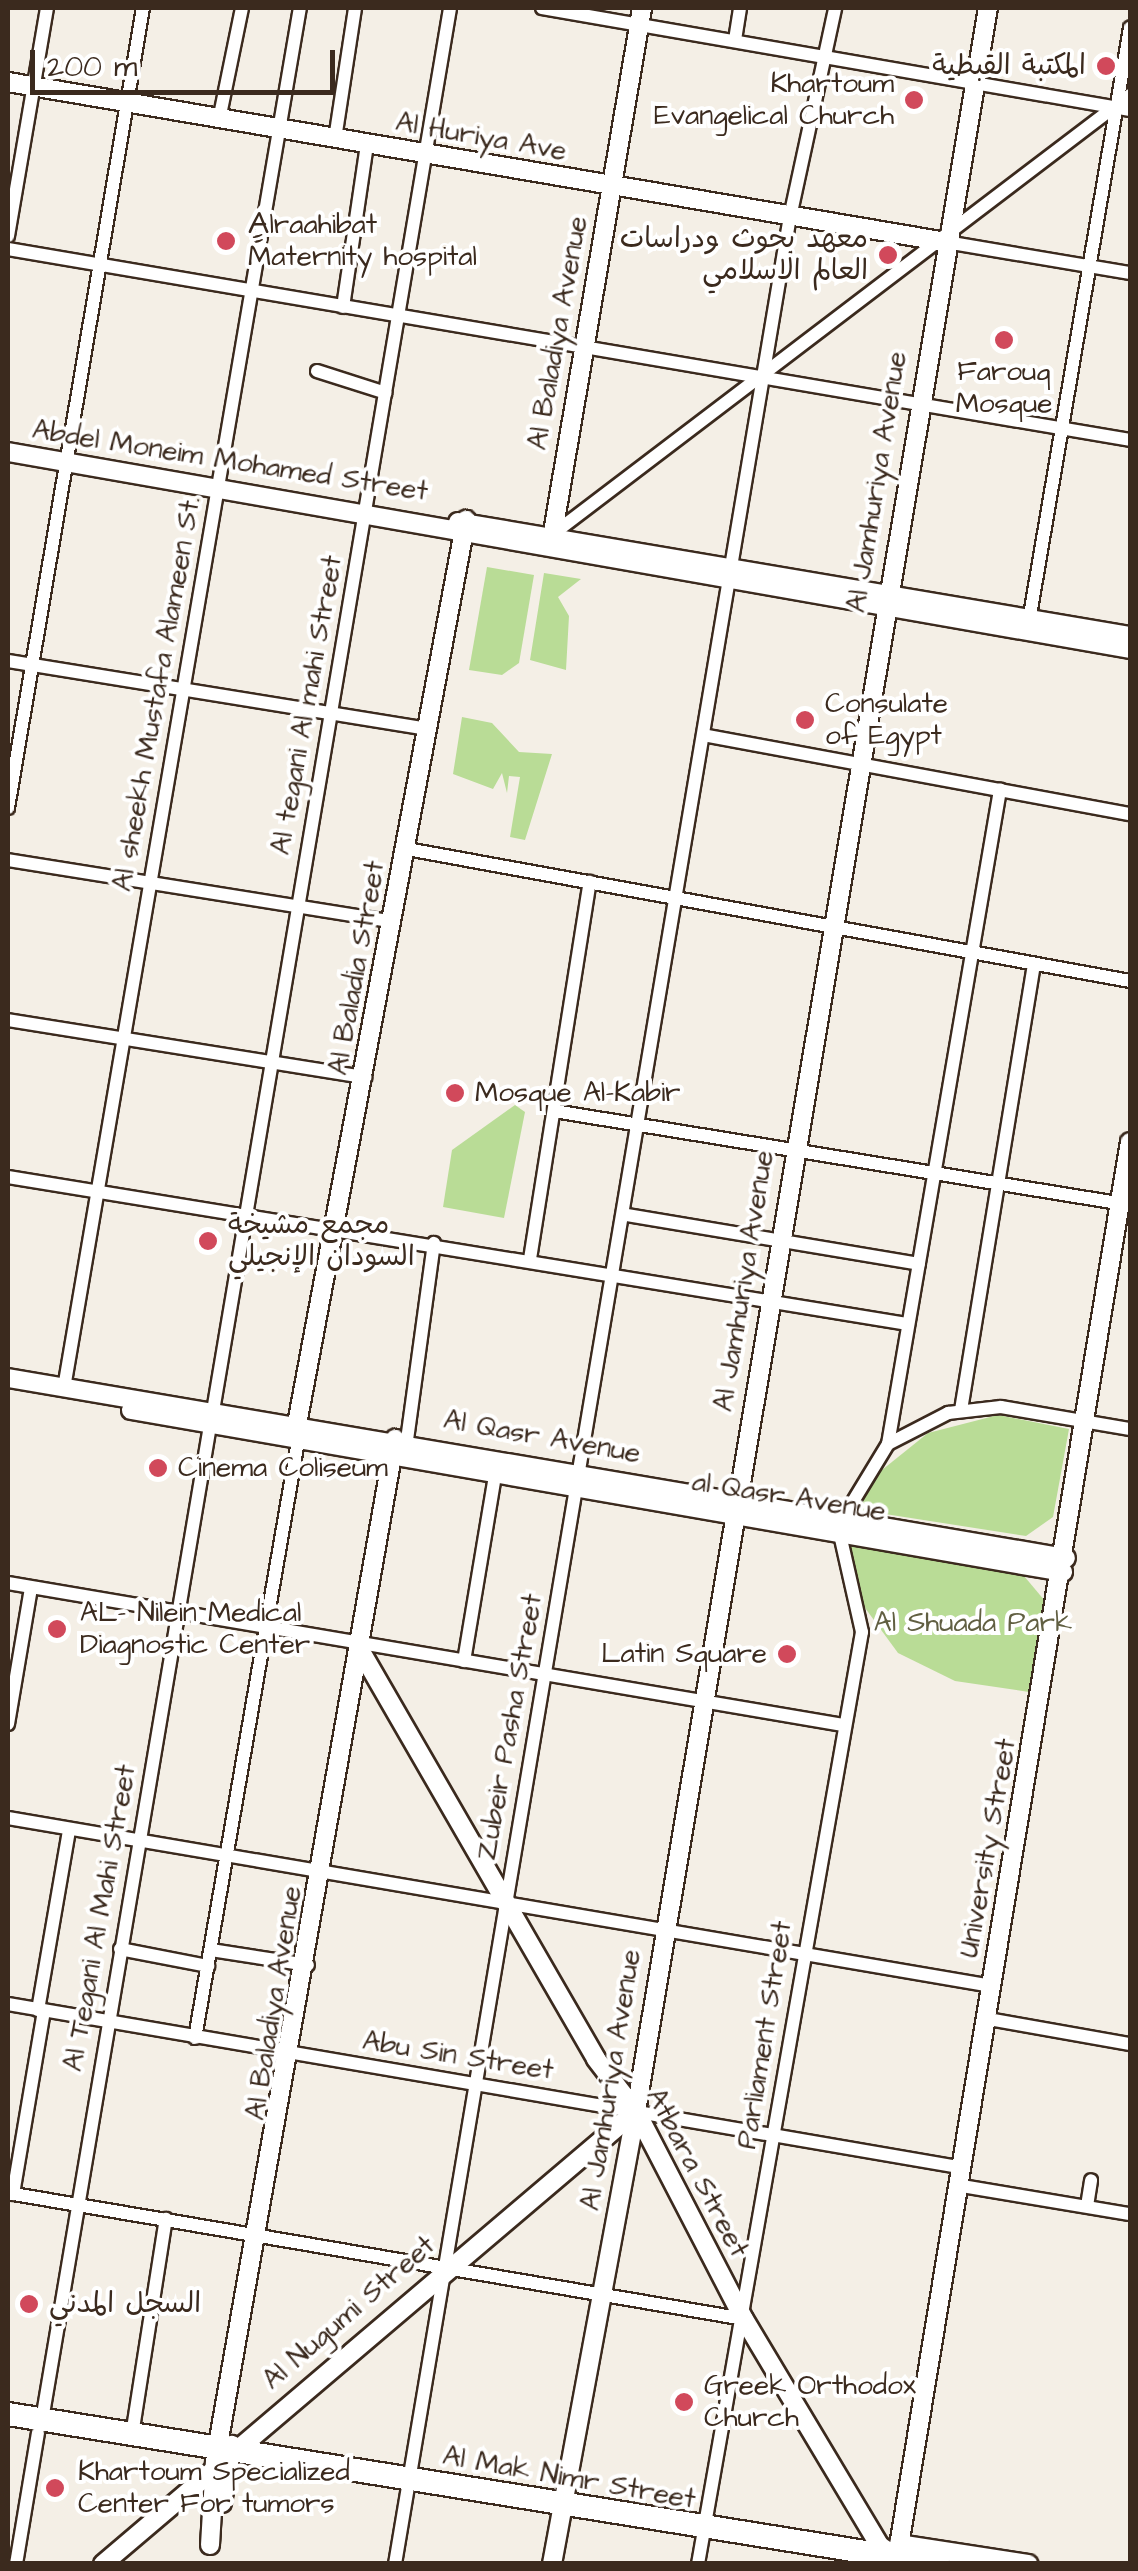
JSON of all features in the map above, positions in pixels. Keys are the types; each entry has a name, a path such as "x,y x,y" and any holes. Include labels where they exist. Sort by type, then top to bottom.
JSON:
{"highway":[{"name":"Al Mak Nimr Street","path":"8,2414 40,2426 132,2434 223,2456 560,2513 701,2546 898,2555 939,2564"},
{"path":"8,2428 40,2426 223,2456"},
{"path":"701,2546 814,2564"}],"street":[{"path":"8,236 47,8"},
{"path":"8,808 143,8"},
{"path":"219,120 242,8"},
{"name":"Al sheekh Mustafa Alameen St.","path":"64,1388 300,8"},
{"path":"335,139 356,8"},
{"name":"Al tegani Al mahi Street","path":"211,1419 450,8"},
{"path":"542,8 640,16 734,40 1124,108"},
{"path":"734,40 740,8"},
{"name":"Zubeir Pasha Street","path":"395,2564 404,2486 446,2266 504,1900 628,1215 790,217 835,8"},
{"name":"Al Jamhuriya Avenue","path":"552,2564 636,2111 663,1927 886,602 916,402 988,8"},
{"name":"Al Baladiya Avenue","path":"551,542 640,16"},
{"path":"1028,625 1090,266 1124,108 1130,28"},
{"name":"Al Huriya Ave","path":"8,82 127,98 219,120 611,189 946,242"},
{"path":"551,542 1124,108 1130,95"},
{"path":"343,307 367,144"},
{"path":"946,242 1130,273"},
{"path":"8,248 1130,440"},
{"path":"317,371 386,392"},
{"name":"Abdel Moneim Mohamed Street","path":"8,452 464,528"},
{"path":"464,528 886,602 1028,625 1130,636"},
{"name":"Al Baladia Street","path":"298,1433 464,528"},
{"path":"1028,625 1130,649"},
{"path":"8,660 427,729"},
{"path":"708,736 856,767 1130,814"},
{"path":"841,1526 888,1444 1000,790"},
{"path":"406,849 1130,981"},
{"path":"8,860 393,922"},
{"path":"530,1259 590,882"},
{"path":"961,1410 1034,964"},
{"path":"8,1020 365,1077"},
{"path":"554,1111 1125,1204"},
{"name":"University Street","path":"898,2555 958,2176 1125,1204 1130,1142"},
{"path":"8,1177 530,1259 768,1304 908,1324"},
{"path":"628,1215 919,1264"},
{"path":"400,1444 434,1244"},
{"name":"Al Qasr Avenue","path":"8,1378 211,1419"},
{"name":"Al Qasr Avenue","path":"8,1389 298,1433 400,1444 734,1509 1064,1565"},
{"path":"888,1444 961,1410 1130,1429"},
{"name":"Al Tegani Al Mahi Street","path":"16,2564 211,1419"},
{"path":"195,2038 298,1433"},
{"name":"Al Baladiya Avenue","path":"209,2554 400,1444"},
{"name":"al Qasr Avenue","path":"400,1444 495,1475 580,1480"},
{"path":"464,1661 495,1475"},
{"name":"Parliament Street","path":"701,2546 862,1632 841,1526"},
{"path":"8,1582 264,1627 364,1649 464,1661 843,1725"},
{"path":"8,1724 31,1588"},
{"name":"Atbara Street","path":"364,1649 504,1900 636,2111 744,2318 880,2546 898,2555"},
{"path":"8,1818 992,1986"},
{"path":"69,1830 10,2193 744,2318"},
{"path":"120,1949 208,1966"},
{"path":"211,1950 308,1966"},
{"name":"Abu Sin Street","path":"8,2004 774,2136 1130,2214"},
{"path":"988,2019 1130,2044"},
{"name":"Al Nugumi Street","path":"103,2564 446,2266 636,2111"},
{"path":"1087,2206 1091,2180"},
{"path":"132,2434 166,2219"},
{"path":"898,2555 1028,2564"}],"green space":[{"path":"487,567 534,575 519,663 502,675 469,670"},
{"path":"544,573 581,579 558,597 569,616 566,670 530,660"},
{"path":"462,717 492,723 519,752 552,754 525,840 510,837 520,777 509,776 507,793 502,773 493,789 453,774"},
{"path":"515,1105 525,1112 504,1218 443,1207 452,1150"},
{"name":"Al Shuada Park","path":"998,1415 1069,1429 1053,1517 1026,1536 853,1509 872,1478 928,1433"},
{"name":"Al Shuada Park","path":"848,1538 1019,1570 1045,1601 1029,1692 955,1681 898,1653 860,1601"}],"place":[{"name":"المكتبة القبطية","path":"1106,66"},
{"name":"Khartoum Evangelical Church","path":"914,100"},
{"name":"ِِAِِlraahibat Maternity hospital","path":"226,241"},
{"name":"معهد بحوث ودراسات العالم الاسلامي","path":"888,255"},
{"name":"Farouq Mosque","path":"1004,340"},
{"name":"Consulate of Egypt","path":"805,720"},
{"name":"Mosque Al-Kabir","path":"455,1093"},
{"name":"مجمع مشيخة السودان الإنجيلي","path":"208,1241"},
{"name":"Cinema Coliseum","path":"158,1468"},
{"name":"AL- Nilein Medical Diagnostic Center","path":"57,1629"},
{"name":"Latin Square","path":"787,1654"},
{"name":"السجل المدني","path":"29,2304"},
{"name":"Greek Orthodox Church","path":"684,2402"},
{"name":"Khartoum Specialized Center For tumors","path":"55,2488"}]}
